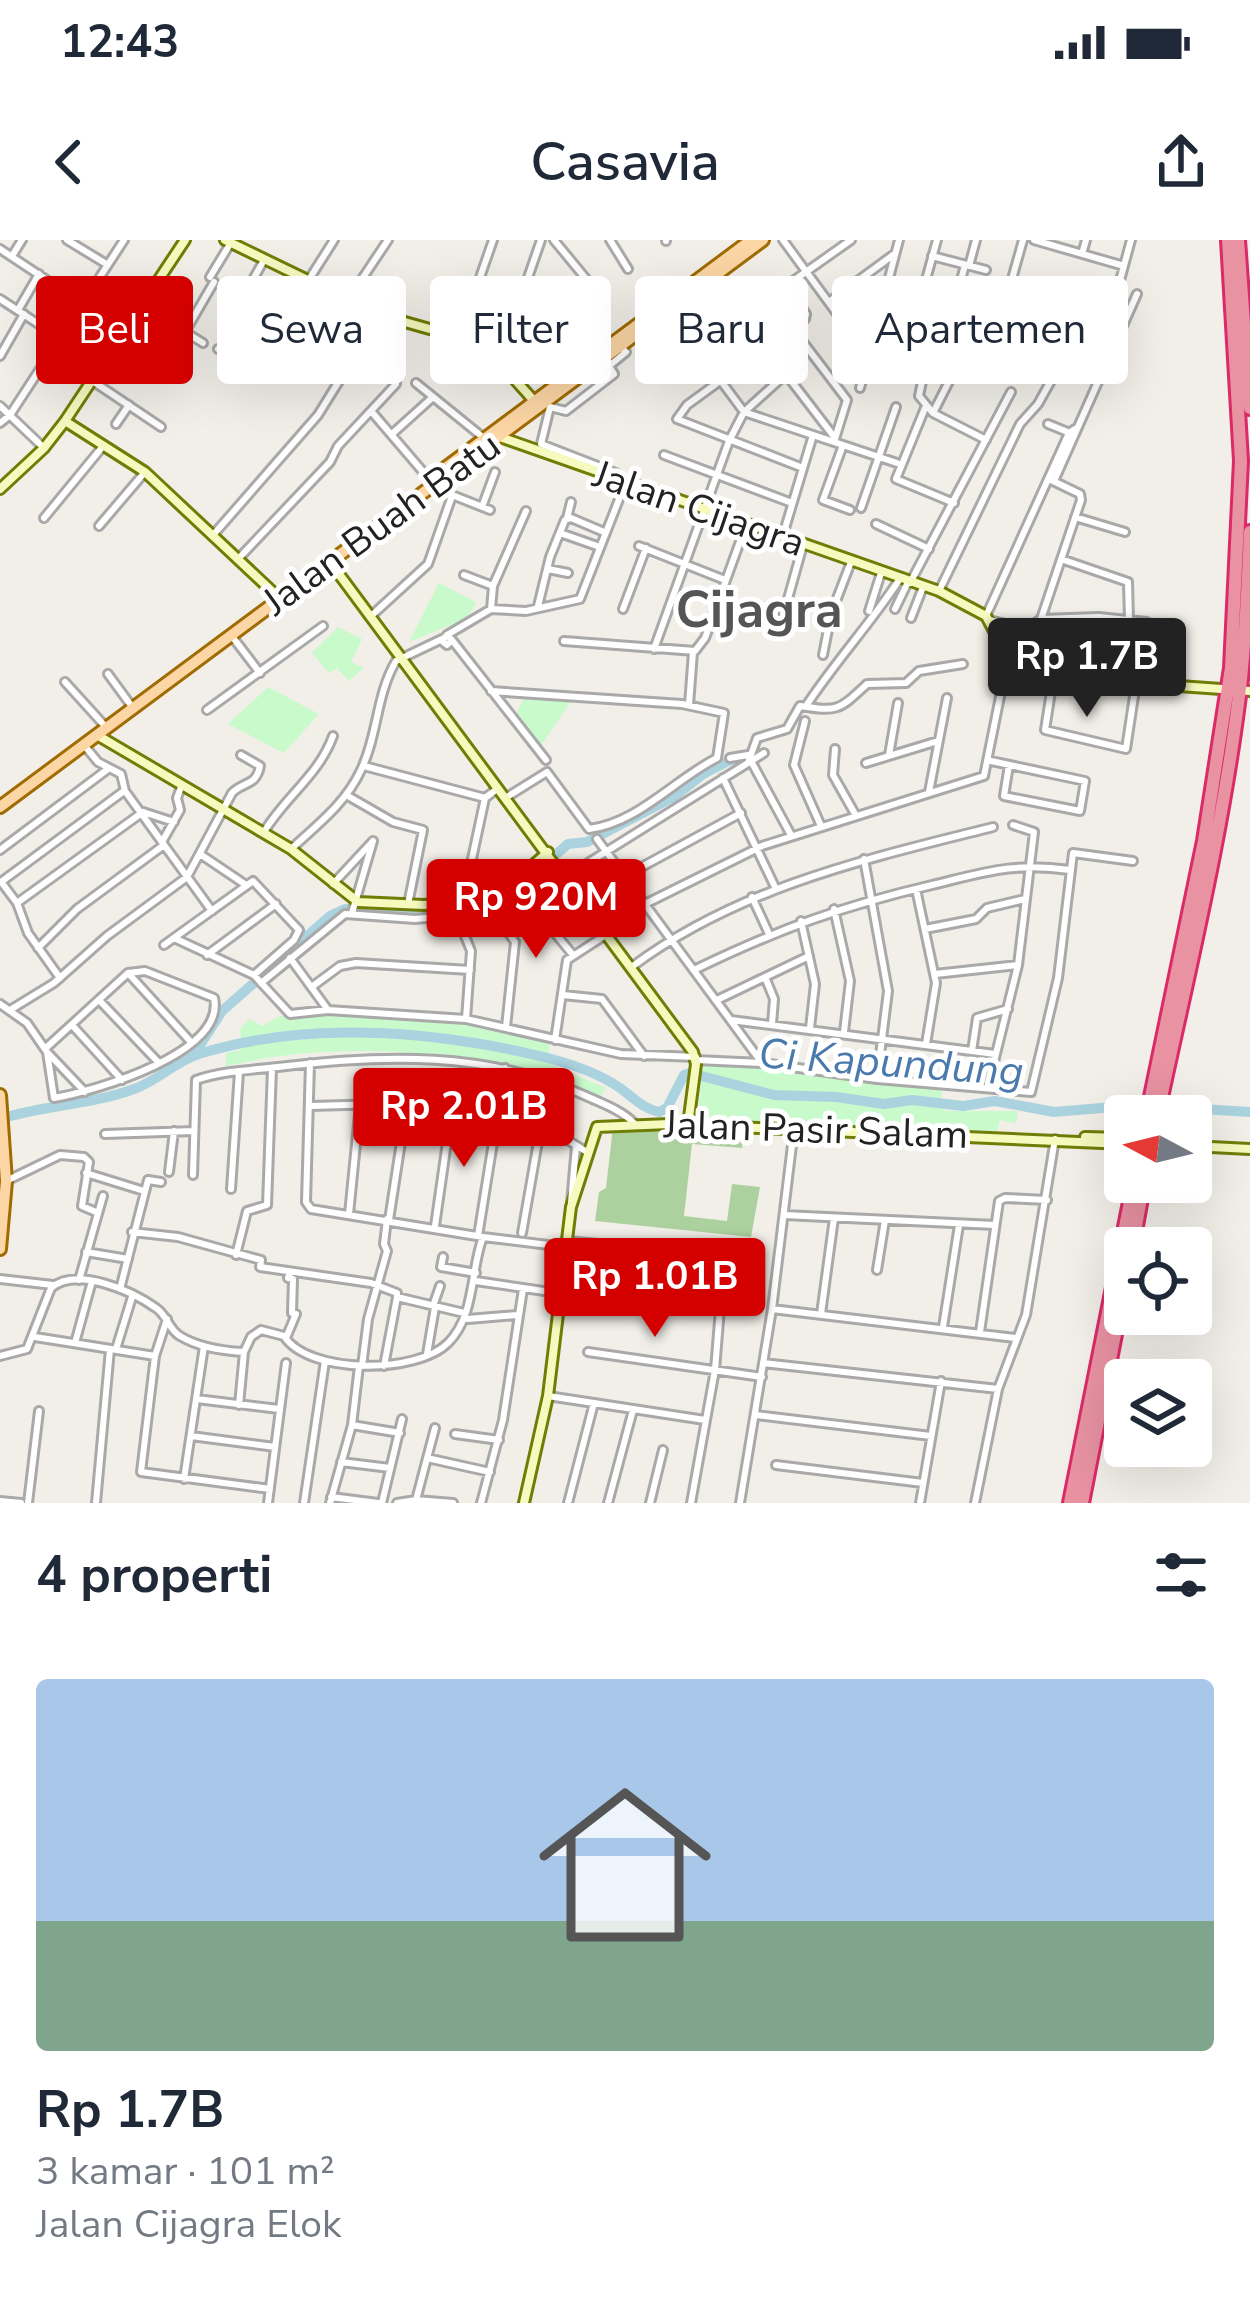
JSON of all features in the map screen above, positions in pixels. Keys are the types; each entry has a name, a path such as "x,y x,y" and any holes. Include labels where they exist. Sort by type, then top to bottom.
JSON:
{"highway":[{"path":"1228,240 1238,355 1242,688"},
{"path":"1238,240 1245,261 1250,408"},
{"path":"1156,1095 1198,934 1242,688 1250,532"},
{"path":"1244,646 1250,664"},
{"path":"1070,1503 1109,1335"},
{"path":"1082,1503 1109,1335"}],"main road":[{"name":"Jalan Buah Batu","path":"0,805 330,562 751,240"},
{"name":"Jalan Buah Batu","path":"715,276 763,240"},
{"name":"Jalan Buah Batu","path":"540,402 635,339"},
{"name":"Jalan Buah Batu","path":"0,805 431,483"},
{"path":"0,1249 6,1181 1,1100"}],"street":[{"path":"2,263 22,240"},
{"path":"67,240 108,265"},
{"path":"101,276 124,240"},
{"path":"161,276 184,240"},
{"path":"311,276 334,240"},
{"path":"364,276 388,240"},
{"path":"481,276 493,240"},
{"path":"529,276 542,240"},
{"path":"554,240 584,276"},
{"path":"610,240 628,268"},
{"path":"783,240 832,306"},
{"path":"799,276 851,240"},
{"path":"927,276 937,240"},
{"path":"964,276 976,240"},
{"path":"1013,276 1023,240"},
{"path":"1034,240 1124,266"},
{"path":"1082,254 1086,240"},
{"path":"1121,276 1131,240"},
{"path":"193,317 232,242 298,276"},
{"path":"829,302 897,245"},
{"path":"889,276 897,245"},
{"path":"6,253 42,276"},
{"path":"932,256 986,270"},
{"path":"255,276 264,260"},
{"path":"0,356 39,274"},
{"path":"1128,316 1137,294"},
{"path":"0,298 36,322"},
{"path":"954,503 896,478 929,410 972,336 963,326 945,319 934,324 919,392 929,410 986,440"},
{"path":"193,337 203,343"},
{"path":"808,348 847,400 824,500 850,510"},
{"path":"613,480 616,472 541,444 550,407 566,411 614,374 609,366 623,349"},
{"path":"0,423 36,375"},
{"path":"416,382 492,437"},
{"path":"0,489 44,448 89,384"},
{"path":"98,384 161,427"},
{"path":"214,534 318,415 339,384"},
{"path":"240,557 330,462 338,446 394,384"},
{"path":"523,384 540,402"},
{"path":"716,384 686,406 677,419 803,468"},
{"path":"722,384 744,412 897,463"},
{"path":"654,649 729,441 744,412 775,384"},
{"path":"794,384 837,442"},
{"path":"860,388 861,384"},
{"path":"938,591 1020,424 1050,384"},
{"path":"987,618 1096,384"},
{"path":"806,706 929,549 1011,392"},
{"path":"392,434 433,397"},
{"path":"116,424 129,405"},
{"path":"0,406 44,448"},
{"path":"861,508 896,406"},
{"path":"371,412 431,483 452,496 486,508 495,472"},
{"path":"65,421 145,472 276,595"},
{"path":"1048,424 1072,432"},
{"path":"782,538 813,435"},
{"name":"Jalan Cijagra","path":"492,437 938,591 987,618"},
{"path":"44,518 104,445"},
{"path":"664,455 792,503"},
{"path":"99,526 145,472"},
{"path":"1041,619 1082,496 1052,480"},
{"path":"291,849 347,796 364,766 384,684 399,657 447,639 491,609 526,611 580,599 625,484"},
{"path":"370,617 428,564 452,496"},
{"path":"538,606 571,502"},
{"path":"491,609 493,586 526,511"},
{"path":"1076,517 1125,532"},
{"path":"567,518 604,532"},
{"path":"877,524 929,549"},
{"path":"689,705 693,652 705,638 746,525"},
{"path":"560,533 600,548"},
{"path":"782,620 803,545"},
{"path":"623,608 643,547 726,580"},
{"path":"1060,559 1128,582 1129,620"},
{"path":"330,562 633,966 696,1060 688,1125"},
{"path":"824,655 831,614 851,562"},
{"path":"547,569 568,573"},
{"path":"868,611 881,573"},
{"path":"464,574 493,586"},
{"path":"895,609 906,582"},
{"path":"910,618 923,587"},
{"path":"987,618 1027,629 1041,619 1147,622"},
{"path":"646,903 758,848 981,777 990,761 1005,655 987,618"},
{"path":"208,710 323,626"},
{"path":"231,635 260,674"},
{"path":"447,639 546,760"},
{"path":"564,641 693,652"},
{"path":"1005,655 1136,683 1242,688"},
{"path":"791,836 750,758 759,736 783,731 796,709 844,707 867,684 906,683 919,671 963,664"},
{"path":"1055,666 1045,730 1083,741 1126,748 1136,683"},
{"path":"108,674 130,704"},
{"path":"65,682 100,730 181,787 291,849 353,906 415,919 457,910 554,859"},
{"path":"491,691 689,705 724,712 718,757 639,809 591,830 544,771 507,797"},
{"path":"929,792 947,698"},
{"path":"890,755 898,703"},
{"path":"806,721 794,767 821,826"},
{"path":"264,832 314,772 334,736"},
{"path":"866,763 938,741"},
{"path":"84,745 121,774 125,791 212,911"},
{"path":"835,749 833,775 855,814"},
{"path":"567,877 764,753"},
{"path":"10,1010 60,978 107,936 187,878 234,790 253,784 260,768 242,754"},
{"path":"730,758 750,758"},
{"path":"990,761 1009,765 1085,781 1081,810 1004,796 1009,765"},
{"path":"364,766 485,798"},
{"path":"0,850 109,768"},
{"path":"723,778 775,887"},
{"path":"38,948 77,909 163,843 180,810 177,796 181,787"},
{"path":"466,1019 471,950 457,910 485,798 500,788"},
{"path":"60,978 1,882 125,791"},
{"path":"347,796 393,822 423,830 408,904"},
{"path":"142,812 174,822"},
{"path":"17,904 142,812"},
{"path":"625,875 741,813"},
{"path":"988,1087 1018,965 1034,831 1013,825"},
{"path":"633,966 673,937 775,887 993,827"},
{"path":"597,838 762,1063"},
{"path":"333,884 374,841 353,906"},
{"path":"174,938 258,979 287,1013 328,1010 466,1019 644,1056 762,1063 1031,1092 1058,978 1076,850 1133,861"},
{"path":"200,854 251,883 299,930 258,979"},
{"path":"258,979 353,906 408,904 494,912 523,894 554,859"},
{"path":"864,859 888,991 877,1079"},
{"path":"696,969 800,921 871,899 1029,864 1071,870"},
{"path":"164,945 251,883"},
{"path":"916,889 935,974 926,1044"},
{"path":"523,894 572,955"},
{"path":"752,897 769,934"},
{"path":"925,928 976,919 987,908 1025,899"},
{"path":"207,955 276,904"},
{"path":"834,909 850,981 844,1033"},
{"path":"494,912 515,942 506,1027"},
{"path":"800,921 815,985 811,1028"},
{"path":"555,1040 567,960 608,933"},
{"path":"717,1000 809,956"},
{"path":"290,958 328,1010"},
{"path":"313,986 340,966 356,963 470,970"},
{"path":"935,974 1018,965"},
{"path":"145,971 215,998 210,1024 191,1042 159,1063 85,1092 52,1097 47,1049 128,974 145,971"},
{"path":"128,974 191,1042"},
{"path":"765,977 774,999 772,1024"},
{"path":"561,994 602,999 644,1056"},
{"path":"99,1000 159,1063"},
{"path":"0,1004 85,1092"},
{"path":"972,1051 978,1016 1008,1009"},
{"path":"731,1020 996,1054"},
{"path":"72,1025 122,1080"},
{"path":"193,1175 196,1080 310,1063 419,1057 505,1068 549,1079 618,1111 634,1124"},
{"path":"310,1063 305,1207 480,1236 746,1259"},
{"path":"236,1256 248,1211 267,1205 272,1068"},
{"path":"239,1405 244,1352 257,1330 286,1338 298,1352 360,1366 384,1366 427,1354 449,1342 466,1316 475,1277 505,1068"},
{"path":"230,1189 239,1072"},
{"path":"522,1233 549,1079"},
{"path":"311,1106 407,1102 496,1116"},
{"path":"402,1418 380,1503 331,1500 352,1424 360,1366 387,1251 384,1244 407,1102"},
{"path":"349,1214 360,1104"},
{"path":"435,1226 452,1107"},
{"path":"613,1124 618,1111"},
{"path":"540,1123 587,1152"},
{"name":"Jalan Pasir Salam","path":"524,1503 548,1396 572,1207 595,1129 613,1124 688,1125 1104,1140"},
{"path":"740,1503 772,1309 794,1129"},
{"path":"169,1172 174,1131"},
{"path":"105,1134 194,1131"},
{"path":"975,1503 998,1389 1026,1315 1057,1139"},
{"path":"572,1207 576,1146"},
{"path":"1212,1147 1250,1149"},
{"path":"6,1181 60,1154 86,1158 82,1206 96,1212"},
{"path":"86,1173 144,1191"},
{"path":"120,1289 148,1179 161,1182"},
{"path":"79,1280 103,1196"},
{"path":"980,1332 1001,1199 1047,1200"},
{"path":"784,1215 995,1225"},
{"path":"821,1314 834,1218"},
{"path":"877,1270 885,1220"},
{"path":"943,1327 959,1225"},
{"path":"132,1232 178,1237 261,1259 260,1267 397,1292 384,1366"},
{"path":"568,1244 718,1266 723,1272 715,1370 691,1503"},
{"path":"86,1252 128,1259"},
{"path":"443,1257 442,1267 524,1289 666,1309 675,1261"},
{"path":"286,1338 296,1314 292,1313 296,1290 293,1279 288,1278 290,1272"},
{"path":"0,1279 53,1286 66,1279 92,1281 120,1289 151,1304 177,1335 244,1352"},
{"path":"75,1343 92,1281"},
{"path":"0,1356 25,1349 53,1286"},
{"path":"427,1354 440,1286"},
{"path":"482,1503 499,1440 524,1289"},
{"path":"96,1503 113,1349 132,1297"},
{"path":"398,1297 466,1316 518,1315"},
{"path":"772,1309 1015,1339"},
{"path":"167,1318 155,1356 140,1470 270,1489"},
{"path":"34,1337 155,1356"},
{"path":"184,1479 205,1345"},
{"path":"588,1352 761,1377"},
{"path":"304,1503 326,1361"},
{"path":"268,1503 286,1363"},
{"path":"763,1364 998,1389"},
{"path":"920,1503 941,1382"},
{"path":"548,1396 706,1420"},
{"path":"197,1400 280,1409"},
{"path":"568,1503 594,1403"},
{"path":"608,1503 633,1410"},
{"path":"0,1501 25,1503 39,1411"},
{"path":"755,1415 932,1436"},
{"path":"352,1424 400,1433"},
{"path":"416,1500 435,1428"},
{"path":"454,1434 499,1440"},
{"path":"191,1436 275,1447"},
{"path":"650,1503 663,1450"},
{"path":"427,1458 490,1472"},
{"path":"341,1462 390,1468"},
{"path":"776,1465 923,1483"},
{"path":"397,1503 453,1503"}],"green space":[{"path":"439,583 476,602 468,618 409,642"},
{"path":"338,627 362,639 351,662 364,668 349,681 337,668 329,673 312,653"},
{"path":"268,687 319,714 284,753 228,724"},
{"path":"526,694 574,697 540,747 516,714"},
{"path":"338,1014 473,1025 550,1043 548,1063 606,1088 598,1099 525,1072 402,1052 320,1052 226,1066 226,1053 242,1050 240,1029 249,1019 262,1026 280,1016"},
{"path":"703,1064 942,1090 941,1109 1018,1111 1016,1123 1000,1120 997,1131 697,1121"},
{"path":"613,1127 744,1130 742,1148 692,1144 684,1216 727,1221 732,1184 760,1187 751,1237 595,1221 599,1192 606,1188"}],"waterway":[{"path":"193,1056 222,1011 330,916 345,909 416,914 465,912 490,905 506,898 568,844 587,842 675,796 703,774 742,759"},
{"name":"Ci Kapundung","path":"0,1119 118,1094 191,1057 239,1044 324,1033 410,1035 556,1060 601,1077 659,1112 667,1108 684,1075 690,1073 774,1095 884,1104 912,1100 963,1106 995,1101 1054,1112 1137,1105 1250,1112"}],"district":[{"name":"Cijagra","path":"759,610"}]}
